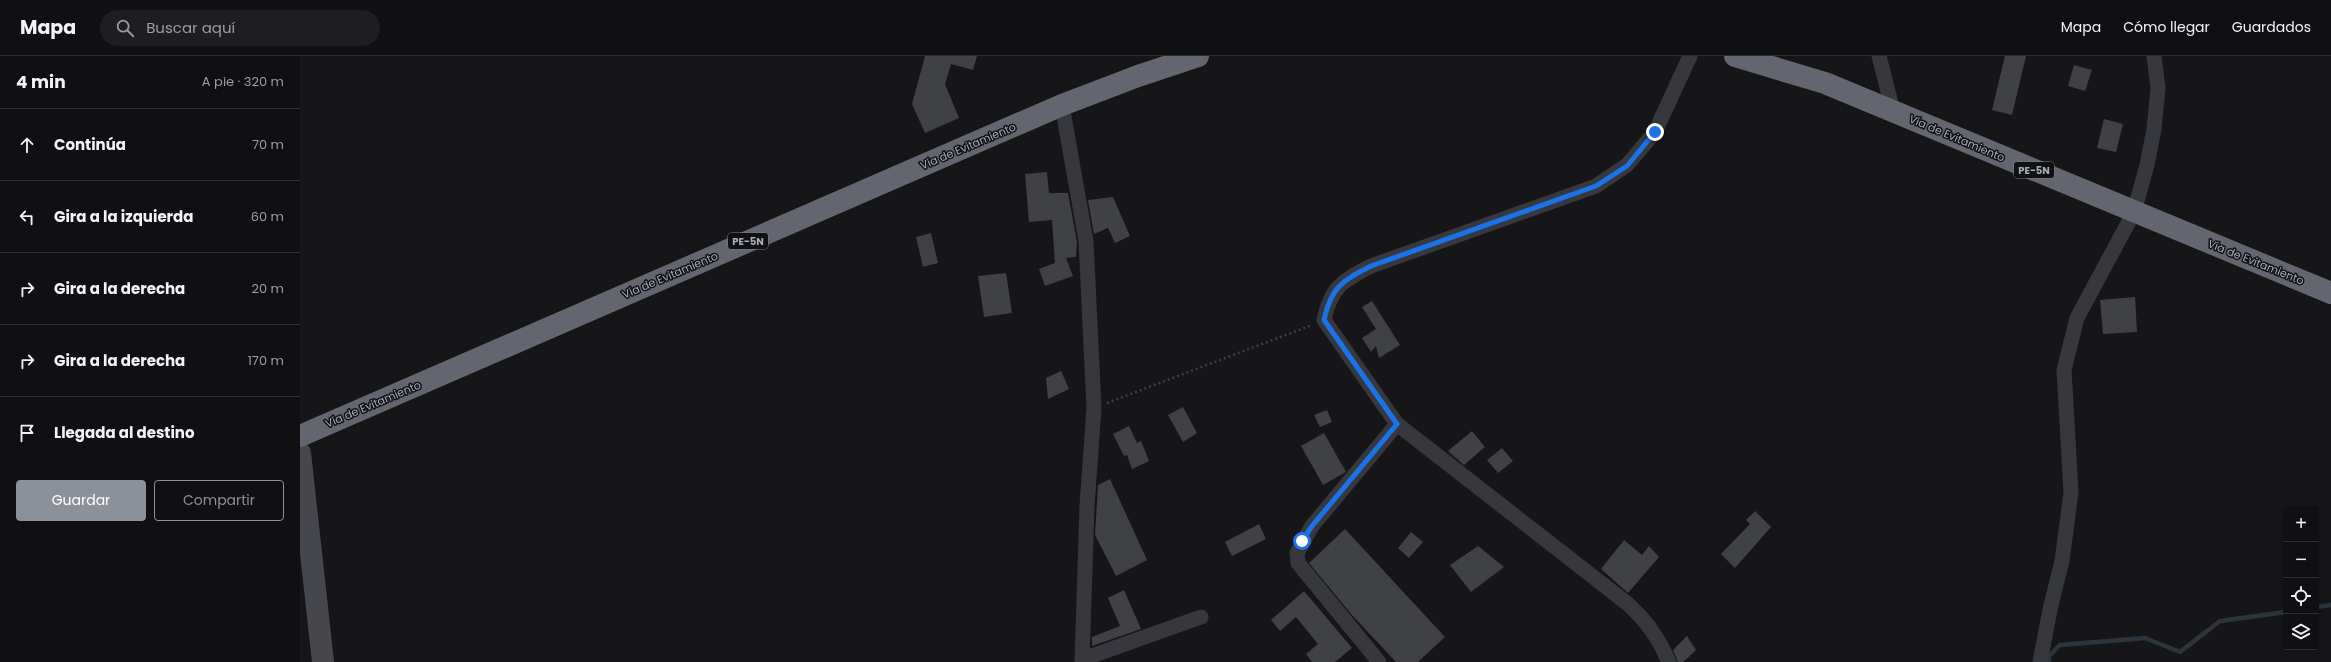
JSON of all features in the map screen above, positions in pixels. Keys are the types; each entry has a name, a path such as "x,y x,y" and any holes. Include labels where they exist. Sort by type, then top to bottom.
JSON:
{"highway":[{"name":"Vía de Evitamiento","path":"300,436 1062,105 1138,76 1198,56"},
{"name":"Vía de Evitamiento","path":"1735,56 1825,83 2331,293"}],"street":[{"path":"1669,662 1660,641 1647,621 1628,604 1397,424 1324,320 1328,301 1339,286 1371,266 1596,186 1627,166 1655,132 1690,56"},
{"path":"1879,56 1893,111"},
{"path":"2040,662 2062,561 2071,492 2064,370 2077,318 2134,212 2148,165 2154,129 2158,88 2154,56"},
{"path":"1062,105 1086,241 1094,408 1088,506 1082,660 1201,618"},
{"path":"1379,662 1298,563 1297,553 1312,526 1397,424"},
{"path":"300,453 322,662"}],"path":[{"path":"1094,408 1324,320"}],"building":[{"path":"925,56 977,56 973,70 951,64 945,84 959,118 925,133 912,104"},
{"path":"2005,56 2026,56 2012,115 1992,110"},
{"path":"2074,65 2092,70 2085,91 2068,86"},
{"path":"2104,119 2123,124 2116,152 2097,148"},
{"path":"1047,172 1049,193 1068,193 1077,242 1076,257 1066,258 1073,276 1045,286 1039,269 1055,263 1052,220 1029,222 1025,174"},
{"path":"1113,197 1130,236 1115,243 1108,228 1094,234 1088,200"},
{"path":"931,233 938,263 923,267 916,237"},
{"path":"1006,273 1012,313 984,317 978,276"},
{"path":"2135,297 2137,332 2103,334 2100,300"},
{"path":"1372,301 1400,345 1379,358 1376,346 1371,352 1362,338 1376,329 1362,307"},
{"path":"1061,371 1069,389 1048,399 1046,378"},
{"path":"1183,407 1197,433 1183,442 1168,415"},
{"path":"1327,410 1332,422 1320,427 1314,415"},
{"path":"1129,426 1137,443 1141,441 1149,461 1132,469 1127,455 1124,456 1113,434"},
{"path":"1472,431 1485,447 1464,465 1448,451"},
{"path":"1324,433 1346,472 1323,485 1301,446"},
{"path":"1502,448 1513,461 1498,473 1487,460"},
{"path":"1110,479 1147,560 1116,576 1095,535 1098,485"},
{"path":"1755,511 1771,527 1735,568 1721,554 1750,524 1746,520"},
{"path":"1259,524 1266,539 1232,556 1225,542"},
{"path":"1345,529 1445,637 1418,662 1396,662 1352,615 1309,563"},
{"path":"1411,532 1423,542 1409,558 1398,548"},
{"path":"1624,540 1642,555 1649,546 1659,557 1628,593 1601,569"},
{"path":"1478,546 1504,567 1471,592 1450,565"},
{"path":"1124,590 1141,629 1092,646 1092,637 1120,626 1108,598"},
{"path":"1304,591 1352,648 1335,662 1312,662 1306,654 1318,644 1296,617 1280,631 1271,620"},
{"path":"1687,636 1696,650 1683,662 1678,662 1673,650"}],"waterway":[{"path":"2319,607 2331,605"},
{"path":"2049,662 2049,656 2060,645 2145,638 2180,652 2220,621 2283,612"}],"route":[{"path":"1302,541 1312,526 1397,424 1324,320 1328,301 1339,286 1354,275 1371,266 1596,186 1627,166 1655,132"}]}
